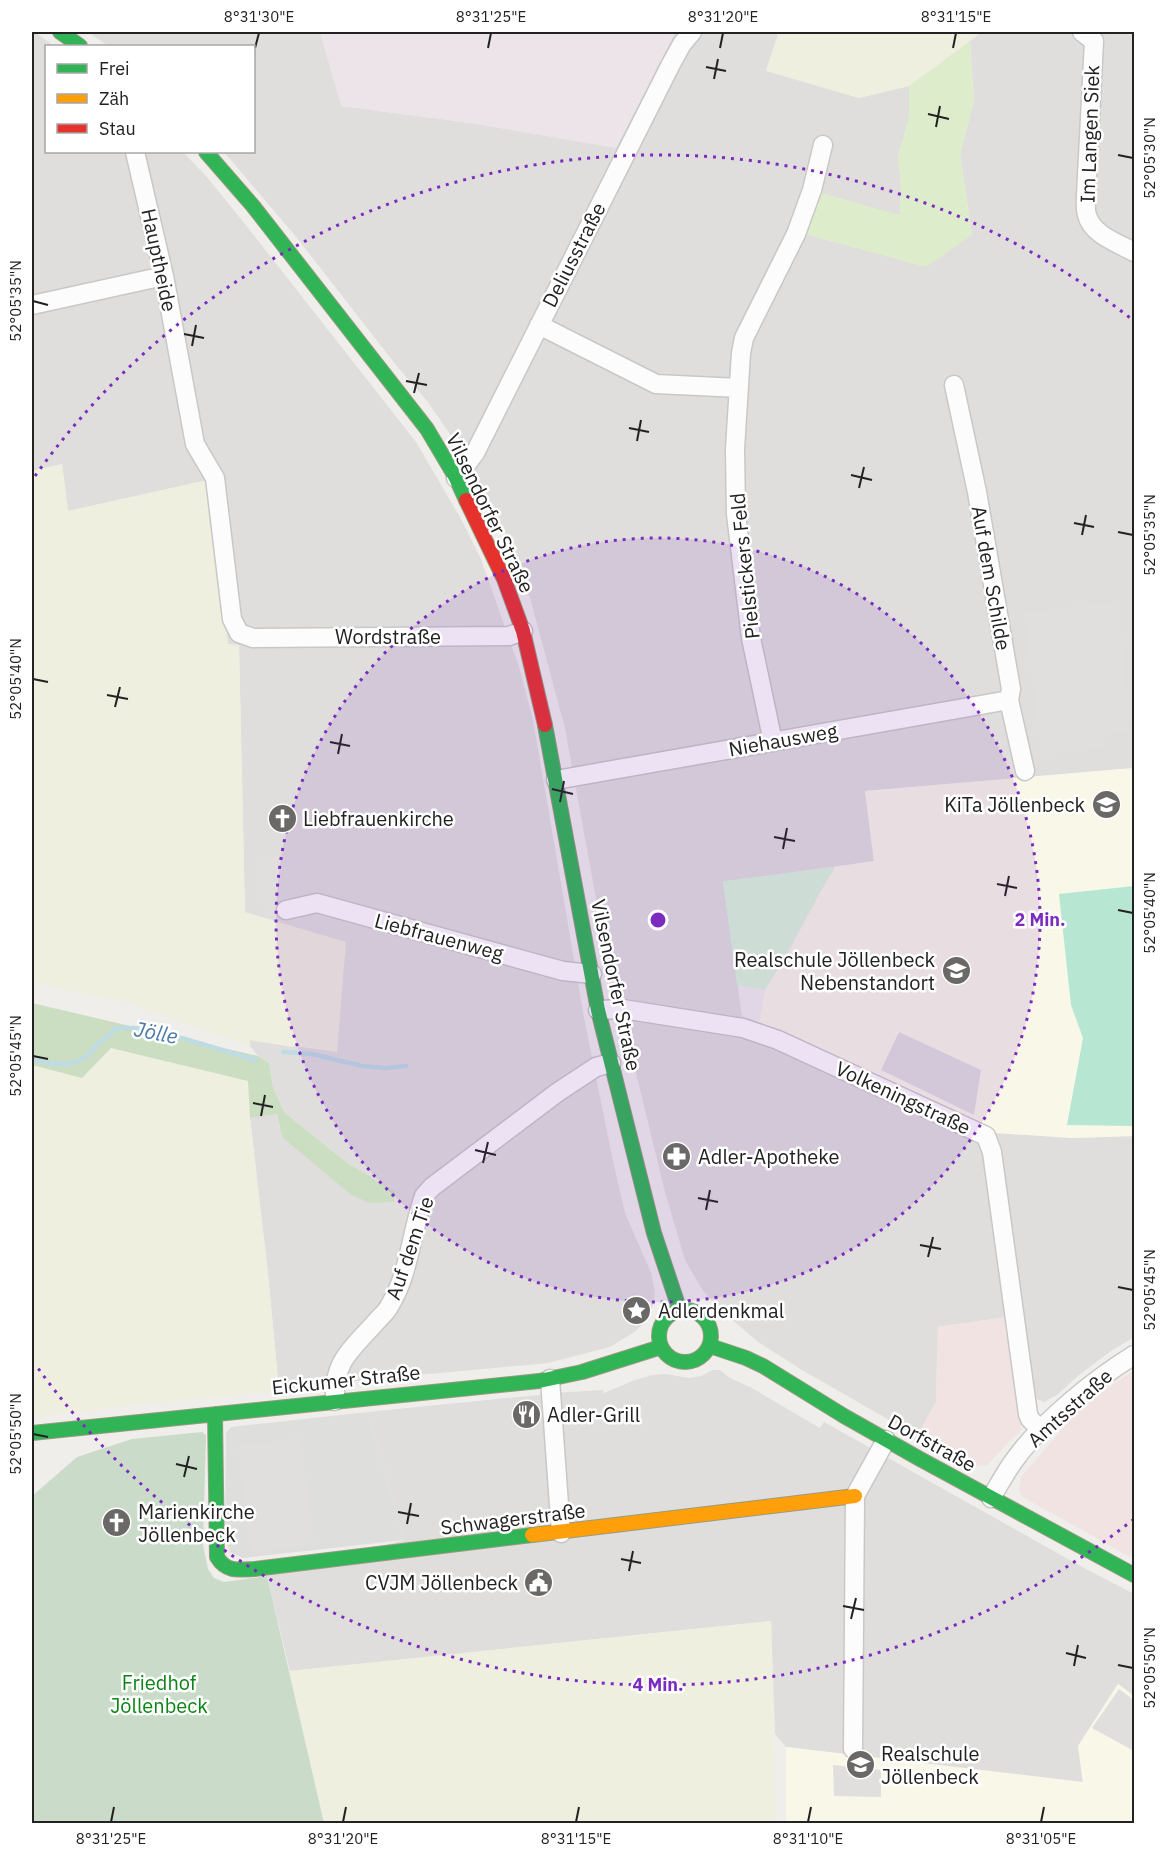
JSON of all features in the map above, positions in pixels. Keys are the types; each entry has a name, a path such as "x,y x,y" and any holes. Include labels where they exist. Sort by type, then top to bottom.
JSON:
{"main road":[{"path":"60,32 79,45"},
{"name":"Vilsendorfer Straße","path":"207,153 253,206 427,429 456,478 504,579 523,631 540,699 598,1010 654,1233 680,1311"},
{"path":"680,1311 692,1311 705,1320 711,1335 710,1346 702,1357 696,1360 686,1363 678,1362 668,1357 661,1347 659,1336 662,1325 669,1316 680,1311"},
{"name":"Dorfstraße","path":"710,1346 763,1366 886,1440 1134,1575"},
{"name":"Eickumer Straße","path":"32,1432 550,1379 582,1372 661,1347"},
{"name":"Schwagerstraße","path":"215,1414 217,1557 221,1565 230,1570 561,1533 855,1496"}],"street":[{"name":"Deliusstraße","path":"456,478 475,453 682,44 692,32"},
{"name":"Im Langen Siek","path":"1082,32 1094,40 1087,215 1092,226 1101,234 1134,252"},
{"name":"Pielstickers Feld","path":"773,742 751,638 736,514 735,448 741,353 744,338 796,234 812,190 823,145"},
{"name":"Hauptheide","path":"135,153 164,276 195,444 215,478 232,619 239,633 253,638"},
{"path":"32,305 164,276"},
{"path":"539,325 656,384 739,388"},
{"name":"Auf dem Schilde","path":"954,385 977,492 1011,689 1009,700 1025,771"},
{"name":"Wordstraße","path":"253,638 509,636 523,631"},
{"name":"Niehausweg","path":"556,780 1009,700"},
{"name":"Liebfrauenweg","path":"286,910 317,903 563,971 592,974"},
{"name":"Volkeningstraße","path":"598,1010 623,1009 743,1028 778,1041 986,1136 992,1152 1028,1414 1041,1430"},
{"name":"Auf dem Tie","path":"335,1401 336,1373 343,1358 389,1308 402,1284 424,1196 432,1186 558,1092 596,1067 611,1063"},
{"name":"Amtsstraße","path":"991,1498 1016,1458 1041,1430 1098,1380 1134,1355"},
{"path":"550,1379 561,1533"},
{"path":"854,1749 855,1496 886,1440"}],"shaded area":[{"path":"32,32 35,32 53,45 45,45 45,153 184,153 245,224 416,442 461,519 481,559 519,667 533,720 584,1018 613,1161 625,1213 651,1273 655,1292 654,1303 646,1320 636,1331 610,1347 548,1363 279,1390 250,1118 277,1114 282,1137 395,1193 346,1162 284,1112 273,1087 269,1063 258,1056 250,1046 250,1040 293,1047 245,912 239,646 228,644 208,480 68,511 62,464 32,471"},
{"path":"88,32 320,32 342,106 471,123 616,147 675,32 773,32 778,35 766,70 859,98 909,86 909,118 898,157 901,184 900,216 817,192 804,233 972,235 960,154 974,101 970,41 981,32 1107,32 1134,35 1134,768 865,791 874,861 723,882 742,1016 775,1029 995,1133 1073,1138 1134,1136 1134,1337 1079,1375 1057,1395 1044,1402 1035,1398 1007,1317 938,1327 936,1402 917,1436 758,1342 715,1305 702,1289 685,1260 665,1192 625,1028 612,986 565,728 530,598 508,540 490,502 454,440 427,401 297,238 225,153 255,153 255,45 107,45"},
{"path":"320,32 675,32 616,148 471,123 341,106"},
{"path":"1118,602 1130,731 1104,734 1105,748 1042,754 1024,613"},
{"name":"Realschule Jöllenbeck Nebenstandort","path":"1134,768 1134,1136 1073,1138 995,1133 759,1023 765,990 789,952 835,867 874,861 865,791"},
{"path":"305,856 306,897 258,897 255,857"},
{"path":"266,905 329,918 325,934 264,917"},
{"path":"899,1032 981,1070 974,1115 881,1070"},
{"path":"1007,1317 1020,1400 1021,1430 987,1465 973,1466 961,1462 917,1436 936,1402 938,1327"},
{"path":"713,1370 720,1370 730,1378 752,1388 820,1428 824,1422 1134,1594 1134,1696 1118,1684 1078,1746 1083,1783 786,1747 775,1734 771,1621 290,1671 267,1576 404,1540 368,1412 569,1392 603,1390 604,1393 652,1375 665,1374 689,1378 701,1376"},
{"path":"1134,1370 1134,1559 1028,1500 1019,1490 1021,1477 1082,1406"},
{"path":"368,1412 404,1540 243,1558 230,1552 225,1539 226,1433 231,1427"},
{"path":"301,1438 314,1544 251,1552 238,1446"},
{"name":"Realschule Jöllenbeck","path":"1118,1684 1134,1696 1134,1823 786,1823 786,1747 1083,1782 1078,1746"},
{"path":"1119,1689 1134,1700 1134,1751 1092,1728"},
{"path":"833,1765 881,1770 881,1797 834,1796"}],"green space":[{"path":"773,32 981,32 909,86 859,98 766,71 778,35"},
{"path":"970,41 974,101 960,154 972,235 926,267 804,234 817,192 900,215 901,184 898,157 909,118 909,86"},
{"path":"62,464 68,511 208,480 228,644 239,645 245,912 346,942 337,1052 250,1040 250,1046 125,1002 32,983 32,471"},
{"path":"835,867 765,990 737,985 723,881"},
{"path":"1134,886 1134,1126 1067,1125 1083,1038 1071,1005 1059,894"},
{"path":"32,1003 258,1056 269,1063 273,1087 284,1112 346,1162 395,1192 394,1202 369,1203 350,1194 282,1137 277,1114 250,1118 248,1081 111,1048 82,1078 32,1065"},
{"path":"111,1048 248,1081 279,1390 32,1416 32,1065 82,1078"},
{"name":"Friedhof Jöllenbeck","path":"202,1432 206,1435 203,1545 208,1569 214,1578 224,1582 267,1576 324,1823 32,1824 32,1496 77,1457 132,1439"},
{"path":"771,1621 776,1823 324,1823 290,1671"}],"waterway":[{"name":"Jölle","path":"32,1060 59,1064 78,1061 88,1055 116,1028 148,1028 256,1060"},
{"name":"Jölle","path":"283,1052 312,1054 362,1066 386,1068 406,1066"}],"traffic: fast":[{"path":"60,32 79,45"},
{"path":"207,153 253,206 427,429 456,478 466,500"},
{"path":"545,725 598,1010 654,1233 680,1311"},
{"path":"685,1310 699,1314 707,1322 711,1336 707,1350 699,1358 685,1362 671,1358 663,1350 659,1336 663,1322 671,1314 685,1310"},
{"path":"710,1346 763,1366 920,1459 1134,1575"},
{"path":"32,1433 539,1381 582,1372 661,1347"},
{"path":"215,1414 217,1557 228,1568 254,1569 532,1535"}],"traffic: slow":[{"path":"532,1535 855,1496"}],"traffic: jam":[{"path":"466,500 504,579 523,631 545,725"}],"place":[{"name":"KiTa Jöllenbeck","path":"1106,805"},
{"name":"Liebfrauenkirche","path":"282,819"},
{"name":"Realschule Jöllenbeck Nebenstandort","path":"956,971"},
{"name":"Adler-Apotheke","path":"677,1157"},
{"name":"Adlerdenkmal","path":"637,1311"},
{"name":"Adler-Grill","path":"526,1415"},
{"name":"Marienkirche Jöllenbeck","path":"117,1523"},
{"name":"CVJM Jöllenbeck","path":"539,1583"},
{"name":"Realschule Jöllenbeck","path":"860,1765"}]}
